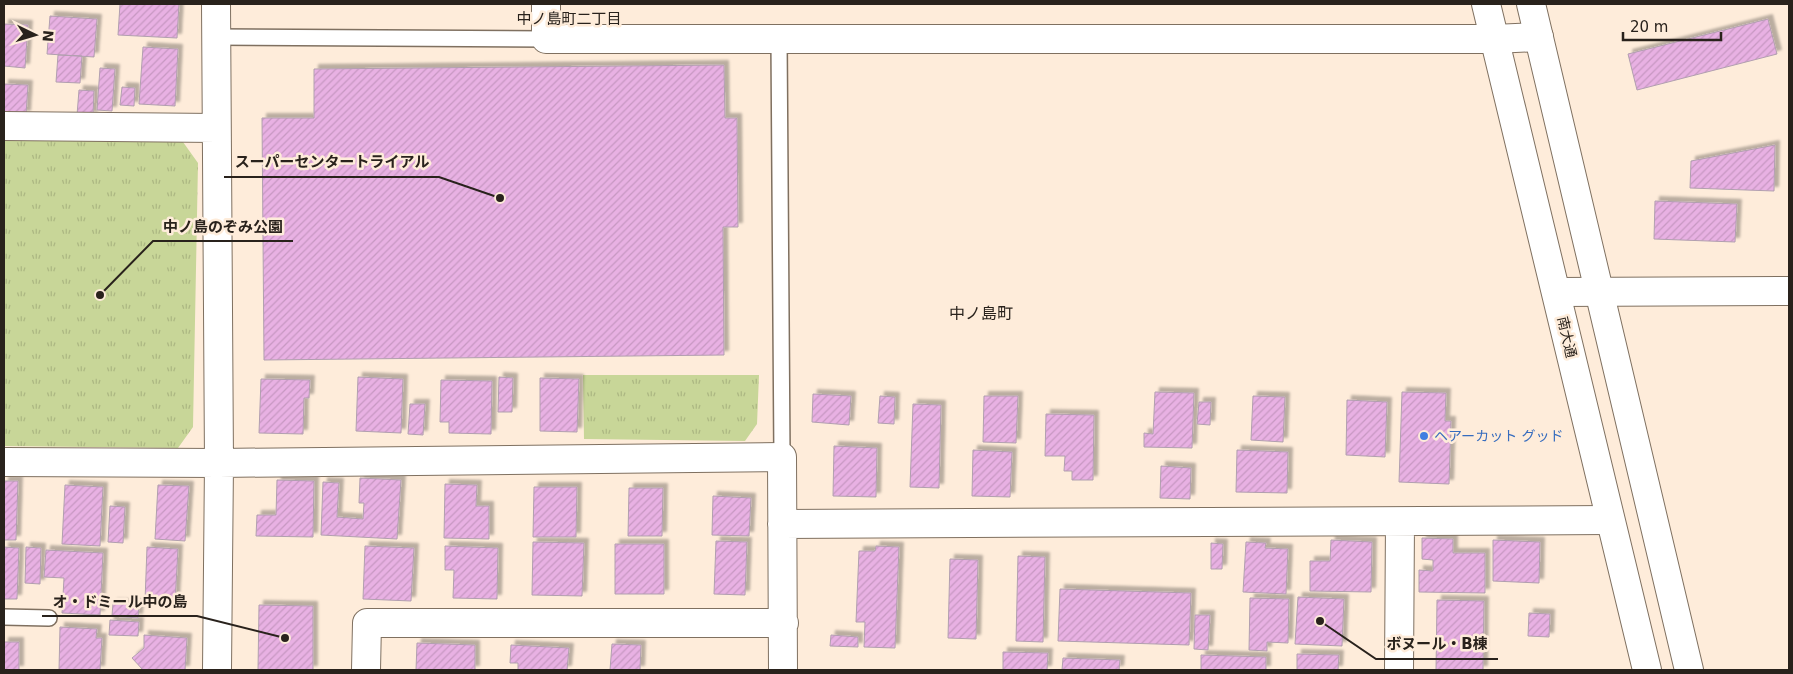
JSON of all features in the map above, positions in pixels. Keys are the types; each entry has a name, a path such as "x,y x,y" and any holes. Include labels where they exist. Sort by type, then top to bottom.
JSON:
{"street":[{"path":"216,4 219,463 217,670"},
{"path":"546,4 546,39 1494,39 1539,37"},
{"name":"南大通","path":"1486,4 1647,670"},
{"path":"1531,4 1688,670"},
{"path":"4,126 216,128"},
{"path":"1556,292 1789,290"},
{"path":"4,462 219,463 782,457 783,670"},
{"path":"782,524 1610,520"},
{"path":"1399,670 1400,522"},
{"path":"366,670 367,623 784,623"}],"lane":[{"path":"216,37 546,39"},
{"path":"779,39 782,457"},
{"path":"4,617 49,618"}],"green space":[{"path":"4,139 183,142 198,163 193,427 178,448 4,446"},
{"path":"583,375 759,375 757,424 745,441 584,439"}],"building":[{"path":"120,4 179,4 177,38 118,35"},
{"path":"50,16 97,19 94,57 47,54"},
{"path":"1768,19 1777,54 1637,90 1628,54"},
{"path":"4,24 28,25 25,68 4,66"},
{"path":"143,47 178,49 175,106 139,104"},
{"path":"58,55 82,56 80,83 56,82"},
{"path":"724,65 725,118 737,118 738,227 723,227 724,355 264,360 262,118 314,118 314,69"},
{"path":"100,68 115,69 112,111 97,110"},
{"path":"4,84 28,85 26,115 4,114"},
{"path":"122,87 135,88 134,106 120,105"},
{"path":"79,90 94,91 93,116 77,115"},
{"path":"1775,145 1774,191 1690,188 1691,161"},
{"path":"1655,201 1737,204 1735,242 1654,239"},
{"path":"358,377 403,379 401,433 356,431"},
{"path":"499,377 513,378 512,412 498,412"},
{"path":"540,378 579,379 577,432 540,431"},
{"path":"261,379 310,380 309,398 304,398 303,434 259,433"},
{"path":"441,380 492,381 491,434 449,433 449,422 440,422"},
{"path":"1155,392 1194,393 1192,448 1144,447 1144,433 1153,434"},
{"path":"1402,392 1446,393 1445,421 1451,421 1449,484 1399,482"},
{"path":"813,394 851,396 849,425 812,422"},
{"path":"880,396 895,397 894,424 878,423"},
{"path":"984,396 1018,396 1016,443 983,442"},
{"path":"1253,396 1285,397 1283,442 1251,440"},
{"path":"1347,400 1387,402 1385,457 1346,455"},
{"path":"1199,402 1211,402 1210,425 1197,424"},
{"path":"410,404 425,404 423,435 408,434"},
{"path":"913,404 941,405 939,488 910,487"},
{"path":"1046,414 1094,415 1093,480 1072,480 1072,471 1064,471 1065,456 1045,456"},
{"path":"834,446 877,448 876,497 833,496"},
{"path":"973,450 1012,452 1010,497 972,496"},
{"path":"1237,450 1288,452 1287,493 1236,492"},
{"path":"1161,466 1191,468 1190,499 1160,498"},
{"path":"360,478 401,480 397,539 321,535 323,482 339,483 337,517 363,519 364,503 359,503"},
{"path":"277,480 314,481 313,537 256,536 257,515 276,515"},
{"path":"4,481 18,481 16,540 4,540"},
{"path":"445,484 477,485 476,506 489,506 489,539 444,538"},
{"path":"65,485 103,487 100,546 62,544"},
{"path":"158,485 189,486 185,541 155,539"},
{"path":"534,487 577,487 576,537 533,537"},
{"path":"629,488 663,488 662,536 628,536"},
{"path":"713,496 751,498 749,536 712,535"},
{"path":"110,506 125,507 123,543 108,542"},
{"path":"1422,538 1453,539 1453,553 1485,553 1485,593 1419,592 1419,570 1433,571 1433,560 1422,559"},
{"path":"1331,540 1372,542 1371,592 1310,591 1310,561 1330,561"},
{"path":"1493,540 1540,542 1539,583 1493,581"},
{"path":"716,541 747,542 745,595 714,594"},
{"path":"533,542 584,543 582,596 532,595"},
{"path":"1246,542 1266,543 1265,548 1288,549 1286,594 1243,592"},
{"path":"1211,543 1223,544 1222,569 1211,569"},
{"path":"615,544 664,544 664,594 615,594"},
{"path":"365,546 414,548 411,601 363,599"},
{"path":"445,546 498,548 497,599 453,598 454,570 445,570"},
{"path":"876,546 899,547 895,648 864,647 865,622 856,622 859,551 875,551"},
{"path":"4,547 19,548 17,599 4,599"},
{"path":"26,547 41,548 40,584 25,583"},
{"path":"147,547 178,549 175,603 145,601"},
{"path":"46,550 103,553 100,615 62,613 64,578 44,577"},
{"path":"1018,556 1045,557 1043,642 1016,641"},
{"path":"950,559 978,560 976,639 948,638"},
{"path":"1060,589 1191,593 1189,645 1058,641"},
{"path":"1298,597 1344,599 1342,646 1295,644"},
{"path":"1250,598 1289,599 1288,643 1267,642 1267,651 1249,650"},
{"path":"1437,600 1484,601 1483,670 1436,670"},
{"path":"113,603 139,604 138,618 112,616"},
{"path":"259,605 313,606 313,670 258,670"},
{"path":"1529,613 1550,614 1549,637 1528,636"},
{"path":"1195,615 1210,615 1208,650 1194,649"},
{"path":"110,620 139,622 138,636 109,635"},
{"path":"60,627 97,629 96,638 102,638 100,670 59,670"},
{"path":"144,635 187,638 185,670 143,670 132,658 144,648"},
{"path":"831,635 858,637 858,647 830,646"},
{"path":"4,642 19,642 19,670 4,670"},
{"path":"417,643 475,645 475,670 416,670"},
{"path":"612,644 641,645 640,670 610,670"},
{"path":"511,645 569,648 567,670 518,670 518,663 510,663"},
{"path":"1003,652 1048,653 1047,670 1003,670"},
{"path":"1297,654 1339,655 1338,670 1297,670"},
{"path":"1201,655 1266,657 1266,670 1201,670"},
{"path":"1063,658 1120,660 1119,670 1062,670"}],"place":[{"name":"スーパーセンタートライアル","path":"500,198"},
{"name":"中ノ島のぞみ公園","path":"100,295"},
{"name":"ヘアーカット グッド","path":"1424,436"},
{"name":"ボヌール・B棟","path":"1320,621"},
{"name":"オ・ドミール中の島","path":"285,638"}],"district":[{"name":"中ノ島町二丁目","path":"569,19"},
{"name":"中ノ島町","path":"981,313"}]}
